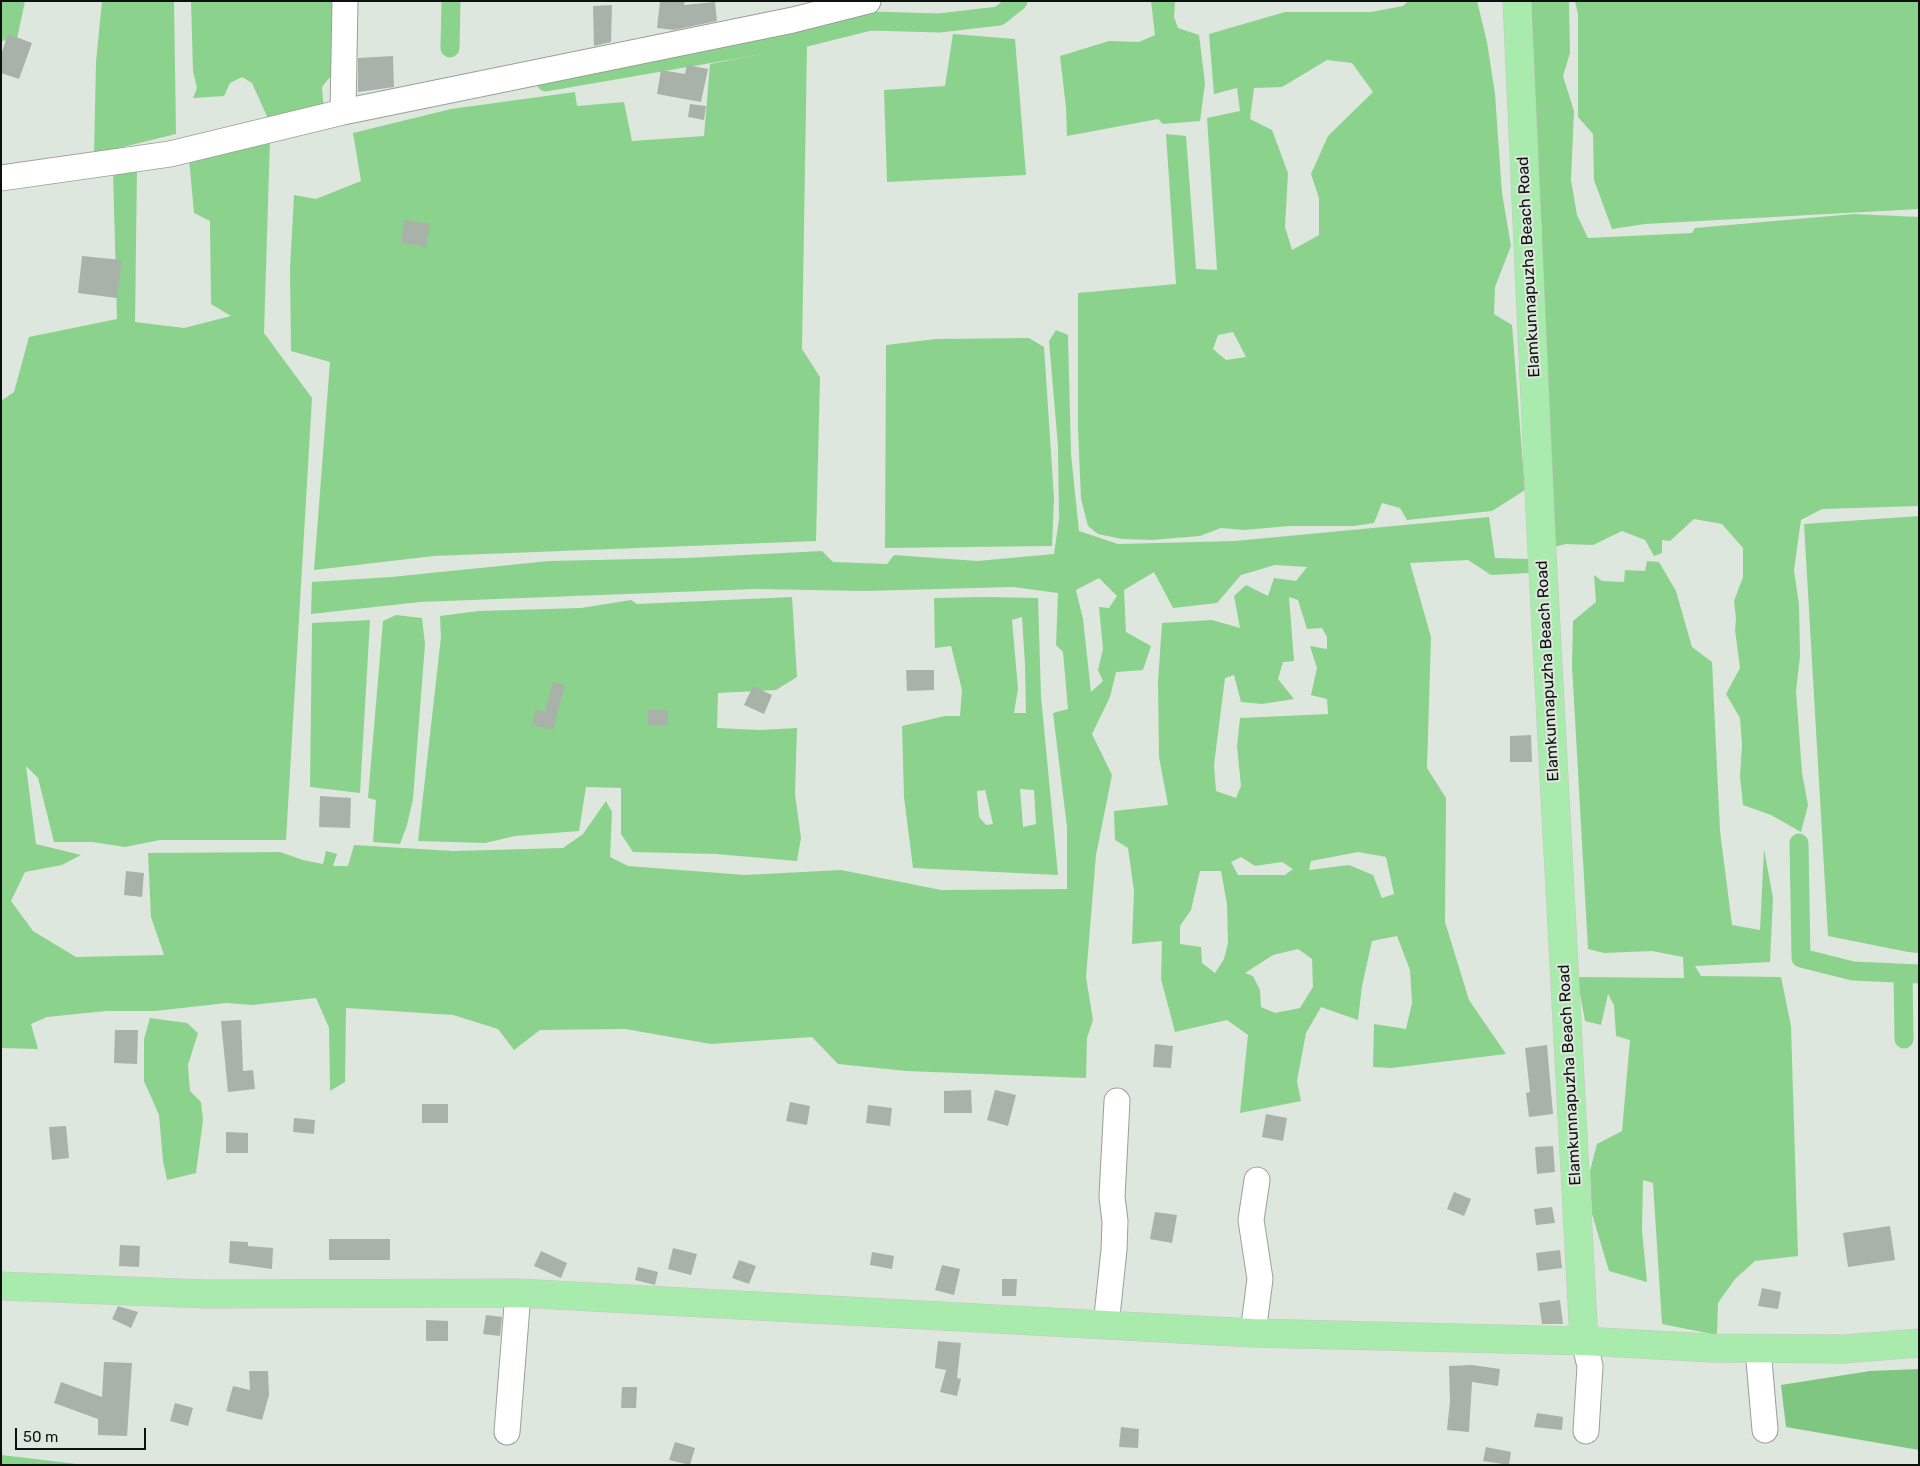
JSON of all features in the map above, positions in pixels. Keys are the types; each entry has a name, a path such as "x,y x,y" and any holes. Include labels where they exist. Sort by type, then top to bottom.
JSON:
{"main road":[{"name":"Elamkunnapuzha Beach Road","path":"1516,1 1541,543 1584,1341"},
{"path":"1,1286 207,1294 518,1293 1253,1333 1584,1341 1758,1349 1844,1349 1919,1343"}],"street":[{"path":"343,112 344,1"},
{"path":"1,178 170,154 343,112 793,20 868,1"},
{"path":"1106,1325 1114,1250 1115,1221 1112,1197 1117,1101"},
{"path":"1253,1333 1260,1279 1250,1220 1257,1180"},
{"path":"507,1432 518,1293"},
{"path":"1584,1341 1590,1366 1586,1431"},
{"path":"1758,1349 1765,1430"}],"shaded area":[{"path":"1,1 25,1 17,39 1,41"},
{"path":"102,1 174,1 176,134 94,154 96,62"},
{"path":"191,1 335,1 335,71 322,87 324,111 270,123 252,83 242,77 230,83 224,96 193,98 197,88 193,71"},
{"path":"1151,1 1175,1 1174,17 1178,28 1199,35 1205,83 1200,121 1163,124 1158,119 1067,136 1060,56 1109,41 1139,42 1155,35"},
{"path":"1408,1 1477,1 1487,42 1495,94 1502,193 1511,246 1495,287 1494,314 1512,325 1525,490 1492,511 1407,520 1400,508 1382,503 1374,523 1354,526 1289,526 1244,530 1221,528 1200,536 1151,540 1122,539 1098,534 1088,526 1081,499 1078,429 1078,293 1176,284 1166,134 1186,136 1196,269 1217,270 1207,118 1240,111 1237,88 1214,94 1209,34 1285,12 1371,12 1403,6","holes":["1327,60 1352,63 1373,92 1328,136 1311,174 1319,198 1319,235 1292,250 1285,227 1288,173 1272,130 1250,119 1254,88 1282,87","1233,332 1246,357 1226,360 1213,349 1218,335"]},
{"path":"1528,1 1569,1 1570,53 1563,76 1574,111 1571,180 1577,215 1588,238 1692,233 1695,228 1854,214 1919,217 1919,506 1822,509 1801,520 1794,570 1799,605 1800,656 1796,691 1802,773 1808,805 1801,832 1771,815 1743,805 1740,776 1742,745 1740,718 1726,694 1740,668 1735,630 1734,601 1743,577 1743,548 1722,524 1694,519 1670,541 1662,540 1662,553 1654,556 1645,540 1622,531 1593,545 1566,544 1554,547 1538,250 1542,248 1542,227 1537,196 1533,136 1535,87"},
{"path":"1575,1 1919,1 1919,209 1645,224 1612,229 1594,180 1593,134 1578,117 1578,14"},
{"path":"953,34 1015,39 1026,175 887,182 884,90 945,86"},
{"path":"807,45 802,349 820,377 816,541 434,556 314,570 330,362 291,351 290,268 294,195 316,199 361,181 353,133 451,109 575,92 577,106 624,102 632,141 704,136 710,64"},
{"path":"270,140 264,333 312,398 286,840 160,840 125,847 92,842 54,842 38,778 26,766 36,844 81,855 62,865 25,872 11,901 33,931 76,957 164,955 151,917 148,853 280,852 303,860 323,864 326,851 337,854 333,866 348,866 354,845 453,851 563,848 583,834 606,801 612,812 610,857 628,866 745,875 841,870 941,890 1067,889 1067,827 1053,713 1068,709 1063,652 1056,645 1058,593 1013,587 865,591 755,589 420,602 311,614 312,582 391,577 549,561 687,558 822,551 833,562 887,564 894,555 977,561 1054,554 1059,519 1058,446 1049,341 1056,330 1068,335 1071,454 1079,531 1118,544 1235,541 1489,517 1495,558 1528,559 1529,573 1491,575 1468,560 1410,563 1431,637 1427,768 1446,798 1445,922 1469,1000 1506,1054 1391,1068 1373,1067 1374,1024 1406,1029 1412,1003 1410,970 1397,936 1372,941 1362,986 1358,1020 1321,1007 1306,1033 1297,1081 1301,1101 1240,1113 1248,1035 1227,1020 1175,1032 1161,979 1162,941 1132,944 1134,891 1128,848 1115,840 1114,811 1168,805 1159,757 1158,682 1162,623 1212,620 1240,628 1234,596 1246,585 1268,596 1274,578 1296,581 1307,567 1275,565 1241,575 1217,603 1173,608 1154,572 1124,590 1126,632 1151,646 1143,670 1116,672 1110,697 1092,734 1112,775 1096,855 1086,977 1093,1020 1087,1038 1086,1078 906,1071 838,1064 812,1037 711,1044 625,1029 540,1030 514,1050 498,1029 453,1015 346,1008 345,1082 330,1091 329,1028 316,998 252,1005 227,1003 155,1011 106,1011 47,1017 31,1024 38,1049 1,1048 1,401 14,392 29,337 117,319 113,170 137,169 135,322 184,328 231,316 211,304 210,221 194,213 189,159","holes":["1099,578 1117,596 1109,608 1099,607 1103,649 1098,670 1103,681 1091,692 1083,619 1076,590","1289,597 1298,600 1307,629 1322,628 1327,637 1327,649 1310,646 1317,668 1311,695 1327,699 1328,714 1240,718 1237,746 1241,786 1236,798 1216,791 1214,765 1225,678 1234,675 1241,702 1262,704 1294,699 1278,679 1283,662 1294,661","1358,852 1386,857 1394,894 1382,898 1373,875 1349,865 1309,870 1311,861","1241,857 1255,866 1282,862 1293,869 1285,875 1238,875 1231,862","1200,871 1221,871 1227,904 1228,943 1224,959 1215,973 1202,963 1201,947 1180,944 1180,926 1191,910","1298,949 1312,959 1313,987 1300,1008 1275,1013 1261,1007 1260,990 1253,976 1245,973 1273,955"]},
{"path":"1029,338 1044,347 1054,498 1052,546 885,548 886,345 936,339"},
{"path":"1919,516 1919,953 1828,936 1804,524"},
{"path":"1647,561 1659,562 1676,591 1692,647 1712,662 1720,831 1732,925 1760,930 1764,849 1773,898 1770,962 1695,966 1701,976 1781,977 1791,1026 1798,1256 1755,1261 1735,1279 1718,1303 1717,1335 1662,1324 1653,1183 1643,1180 1642,1231 1647,1282 1609,1271 1592,1214 1590,1171 1597,1144 1622,1131 1630,1040 1616,1036 1614,1005 1608,994 1601,1025 1585,1021 1577,977 1684,978 1683,957 1652,951 1604,953 1588,949 1572,666 1573,621 1596,602 1594,575 1602,581 1624,582 1625,570 1645,571"},
{"path":"792,597 797,677 776,690 718,693 717,728 760,730 797,728 795,794 801,838 797,861 716,854 633,852 621,834 621,788 586,787 579,831 515,836 485,843 418,841 441,637 440,616 479,611 581,608 631,600 637,604"},
{"path":"934,598 1038,598 1041,696 1058,875 913,868 904,797 902,726 945,716 960,716 962,690 951,646 935,648","holes":["1022,617 1026,713 1014,713 1018,689 1012,620","1020,789 1034,790 1036,824 1023,827","985,790 993,824 986,825 979,817 977,791"]},
{"path":"396,615 422,618 425,644 413,799 400,844 373,842 376,800 368,798 383,621"},
{"path":"370,620 360,793 310,787 312,623"},
{"path":"150,1018 187,1023 198,1033 188,1065 190,1091 201,1102 203,1120 196,1173 167,1180 163,1161 159,1115 144,1081 144,1039"},
{"path":"1919,1369 1919,1450 1786,1427 1781,1385 1870,1371"},
{"path":"1,1455 86,1465 1,1465"}],"building":[{"path":"660,1 685,1 684,5 715,2 717,21 674,30 657,28"},
{"path":"612,5 611,42 594,46 593,6"},
{"path":"8,34 32,43 19,79 1,73 1,55"},
{"path":"393,56 394,87 358,92 358,58"},
{"path":"687,65 708,69 701,102 657,94 661,70 685,74"},
{"path":"690,104 706,106 704,120 688,117"},
{"path":"404,220 430,224 426,247 401,243"},
{"path":"82,256 122,260 117,298 78,293"},
{"path":"906,670 934,670 934,690 907,691"},
{"path":"553,682 565,685 553,730 532,725 536,709 545,712"},
{"path":"753,686 772,695 764,714 744,705"},
{"path":"648,710 668,710 668,725 648,725"},
{"path":"1531,735 1532,762 1510,762 1510,736"},
{"path":"320,796 351,798 350,828 319,827"},
{"path":"126,871 144,873 142,897 124,895"},
{"path":"241,1020 243,1071 253,1070 255,1089 228,1092 221,1021"},
{"path":"115,1030 138,1030 137,1064 114,1063"},
{"path":"1155,1044 1173,1046 1171,1068 1153,1067"},
{"path":"1547,1045 1553,1114 1529,1117 1526,1093 1530,1092 1525,1048"},
{"path":"971,1090 972,1113 944,1113 944,1091"},
{"path":"995,1090 1016,1095 1008,1126 987,1120"},
{"path":"790,1102 810,1106 807,1125 786,1121"},
{"path":"422,1104 448,1104 448,1123 422,1123"},
{"path":"868,1105 892,1108 890,1126 866,1123"},
{"path":"1266,1114 1287,1118 1283,1141 1262,1137"},
{"path":"294,1118 315,1120 314,1134 293,1132"},
{"path":"66,1126 69,1158 52,1160 49,1127"},
{"path":"226,1132 248,1133 248,1153 226,1153"},
{"path":"1553,1146 1555,1172 1537,1174 1535,1147"},
{"path":"1454,1192 1471,1199 1464,1216 1447,1209"},
{"path":"1552,1207 1555,1223 1536,1225 1534,1209"},
{"path":"1155,1212 1177,1215 1172,1243 1150,1239"},
{"path":"1890,1226 1895,1260 1848,1267 1843,1233"},
{"path":"329,1239 390,1239 390,1260 329,1260"},
{"path":"230,1241 248,1242 248,1246 273,1248 272,1269 229,1263"},
{"path":"120,1245 140,1246 139,1267 119,1266"},
{"path":"673,1248 697,1254 691,1275 668,1269"},
{"path":"1560,1250 1562,1268 1538,1271 1536,1253"},
{"path":"541,1251 567,1263 561,1278 534,1266"},
{"path":"872,1252 894,1256 892,1269 870,1265"},
{"path":"739,1260 756,1266 749,1284 732,1278"},
{"path":"942,1265 960,1269 954,1295 935,1290"},
{"path":"638,1267 658,1272 655,1285 635,1280"},
{"path":"1002,1279 1017,1279 1016,1296 1002,1296"},
{"path":"1762,1288 1781,1292 1778,1309 1758,1306"},
{"path":"1560,1300 1563,1324 1542,1324 1539,1303"},
{"path":"118,1306 138,1312 131,1328 112,1319"},
{"path":"486,1315 502,1317 500,1336 483,1334"},
{"path":"426,1320 448,1321 448,1341 426,1341"},
{"path":"938,1341 961,1343 957,1378 961,1379 957,1396 940,1392 946,1370 935,1368"},
{"path":"104,1362 132,1363 127,1436 98,1435 98,1419 54,1403 61,1382 102,1397"},
{"path":"1472,1365 1500,1369 1498,1386 1472,1382 1469,1432 1447,1430 1450,1401 1449,1366"},
{"path":"249,1371 268,1371 269,1395 262,1420 226,1411 233,1386 250,1390"},
{"path":"622,1387 637,1387 636,1408 621,1408"},
{"path":"175,1403 193,1408 188,1426 170,1421"},
{"path":"1537,1413 1563,1417 1562,1430 1534,1427"},
{"path":"1121,1427 1139,1429 1138,1448 1119,1447"},
{"path":"675,1442 695,1448 690,1465 669,1460"},
{"path":"1486,1447 1511,1452 1509,1465 1483,1461"}],"waterway":[{"path":"450,48 451,1"},
{"path":"546,82 806,37 870,21 939,23 999,16 1018,1"},
{"path":"1799,843 1801,958 1853,971 1919,974"},
{"path":"1903,973 1904,1039"}]}
